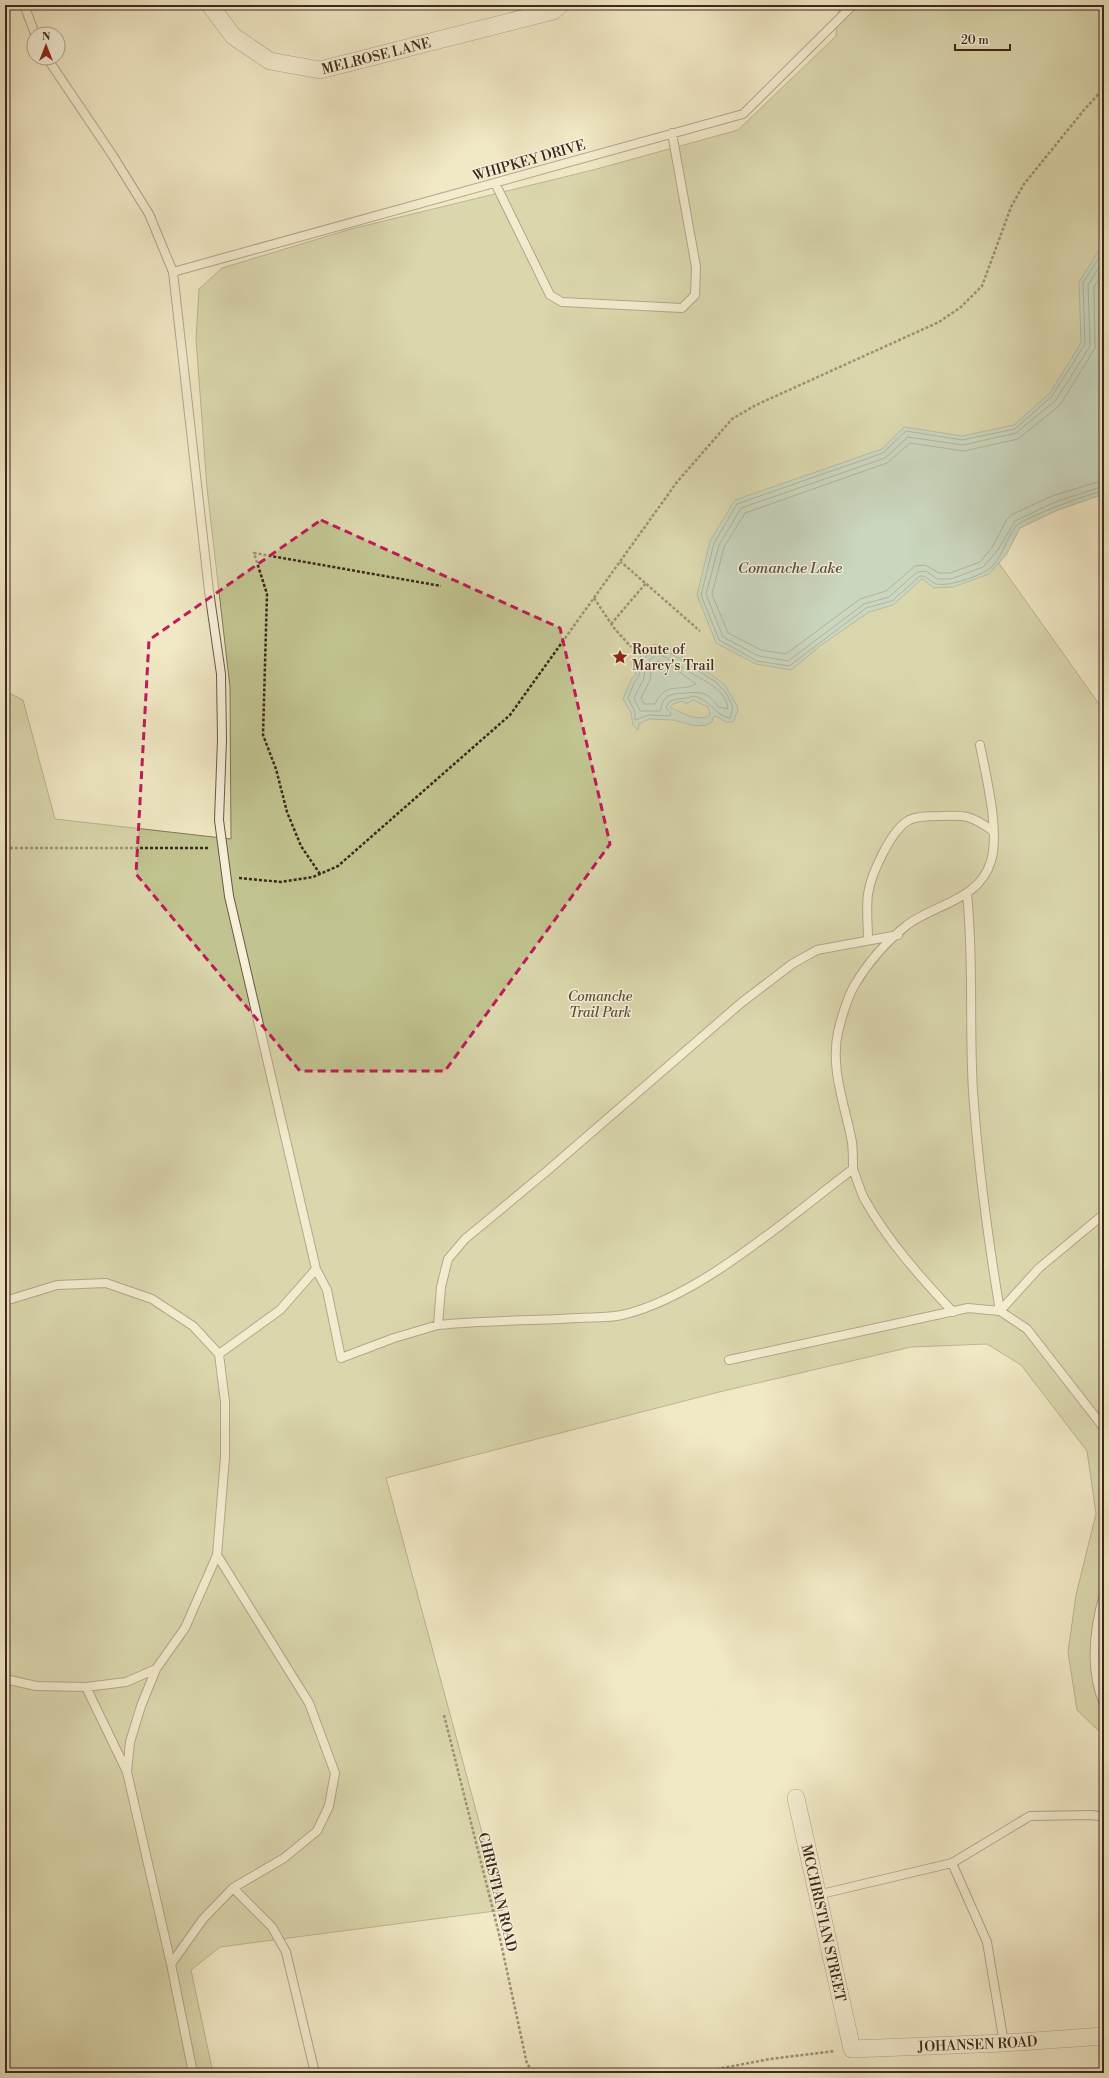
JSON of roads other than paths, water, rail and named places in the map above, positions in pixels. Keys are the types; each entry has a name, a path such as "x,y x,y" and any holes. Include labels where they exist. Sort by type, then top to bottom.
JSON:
{"street":[{"name":"MELROSE LANE","path":"210,5 233,36 270,61 320,70 553,11 560,5"},
{"name":"MCCHRISTIAN STREET","path":"796,1798 852,2049"},
{"name":"JOHANSEN ROAD","path":"852,2049 1004,2043 1104,2036"}],"lane":[{"path":"24,5 32,26"},
{"name":"WHIPKEY DRIVE","path":"173,272 743,114 853,5"},
{"path":"52,66 113,156 149,214 173,272 209,591 221,674 222,740 219,820 226,877 229,896 316,1269 327,1290 341,1358 394,1338 438,1325 472,1321 621,1316 652,1306 697,1282 741,1254 853,1169"},
{"path":"495,183 550,295 562,302 682,308 695,295 696,267 672,134"},
{"path":"953,1312 927,1284 893,1241 865,1200 853,1169 852,1143 835,1064 838,1032 853,987 876,956 908,925 967,894 983,878 991,862 994,842 993,831 989,795 980,745"},
{"path":"868,940 868,894 887,847 898,829 909,820 926,816 964,815 977,820 993,831"},
{"path":"967,894 972,936 973,1091 986,1215 1000,1311"},
{"path":"438,1325 441,1288 448,1259 465,1239 547,1172 741,1003 792,964 817,950 898,935"},
{"path":"1000,1311 1039,1268 1104,1214"},
{"path":"219,1354 280,1310 316,1269"},
{"path":"5,1301 58,1285 106,1283 152,1299 193,1326 219,1354 225,1402 225,1457 217,1555 185,1628 156,1669 141,1706 130,1742 126,1772"},
{"path":"729,1360 968,1308 1000,1311 1027,1329 1104,1428"},
{"path":"170,1964 203,1919 233,1888 284,1858 317,1831 329,1806 335,1773 309,1703 217,1555"},
{"path":"1104,1594 1096,1633 1094,1657 1100,1694 1104,1704"},
{"path":"5,1679 36,1686 86,1687 126,1682 156,1669"},
{"path":"86,1687 126,1772 170,1964 193,2073"},
{"path":"817,1895 952,1863 1030,1816 1092,1815 1104,1817"},
{"path":"952,1863 987,1942 1004,2043"},
{"path":"233,1888 272,1927 286,1952 315,2073"}],"water":[{"name":"Comanche Lake","path":"1104,242 1104,494 1058,510 1020,528 1006,555 989,574 953,587 934,588 922,579 893,605 869,612 820,646 791,670 756,664 716,643 697,595 710,541 735,500 882,449 904,427 962,436 1014,425 1050,393 1081,343 1079,282"},
{"path":"654,644 674,650 686,660 705,670 725,685 737,706 738,710 733,722 726,722 716,716 713,717 712,722 706,725 695,726 674,720 649,719 639,724 638,730 633,725 631,713 623,699 632,678 636,675 634,665 638,663 641,655","holes":["693,700 708,707 710,715 700,718 690,716 670,708 673,704 682,701 687,704"]}],"place":[{"name":"Route of Marcy's Trail","path":"620,657"}],"park label":[{"name":"Comanche Trail Park","path":"600,1004"}]}
